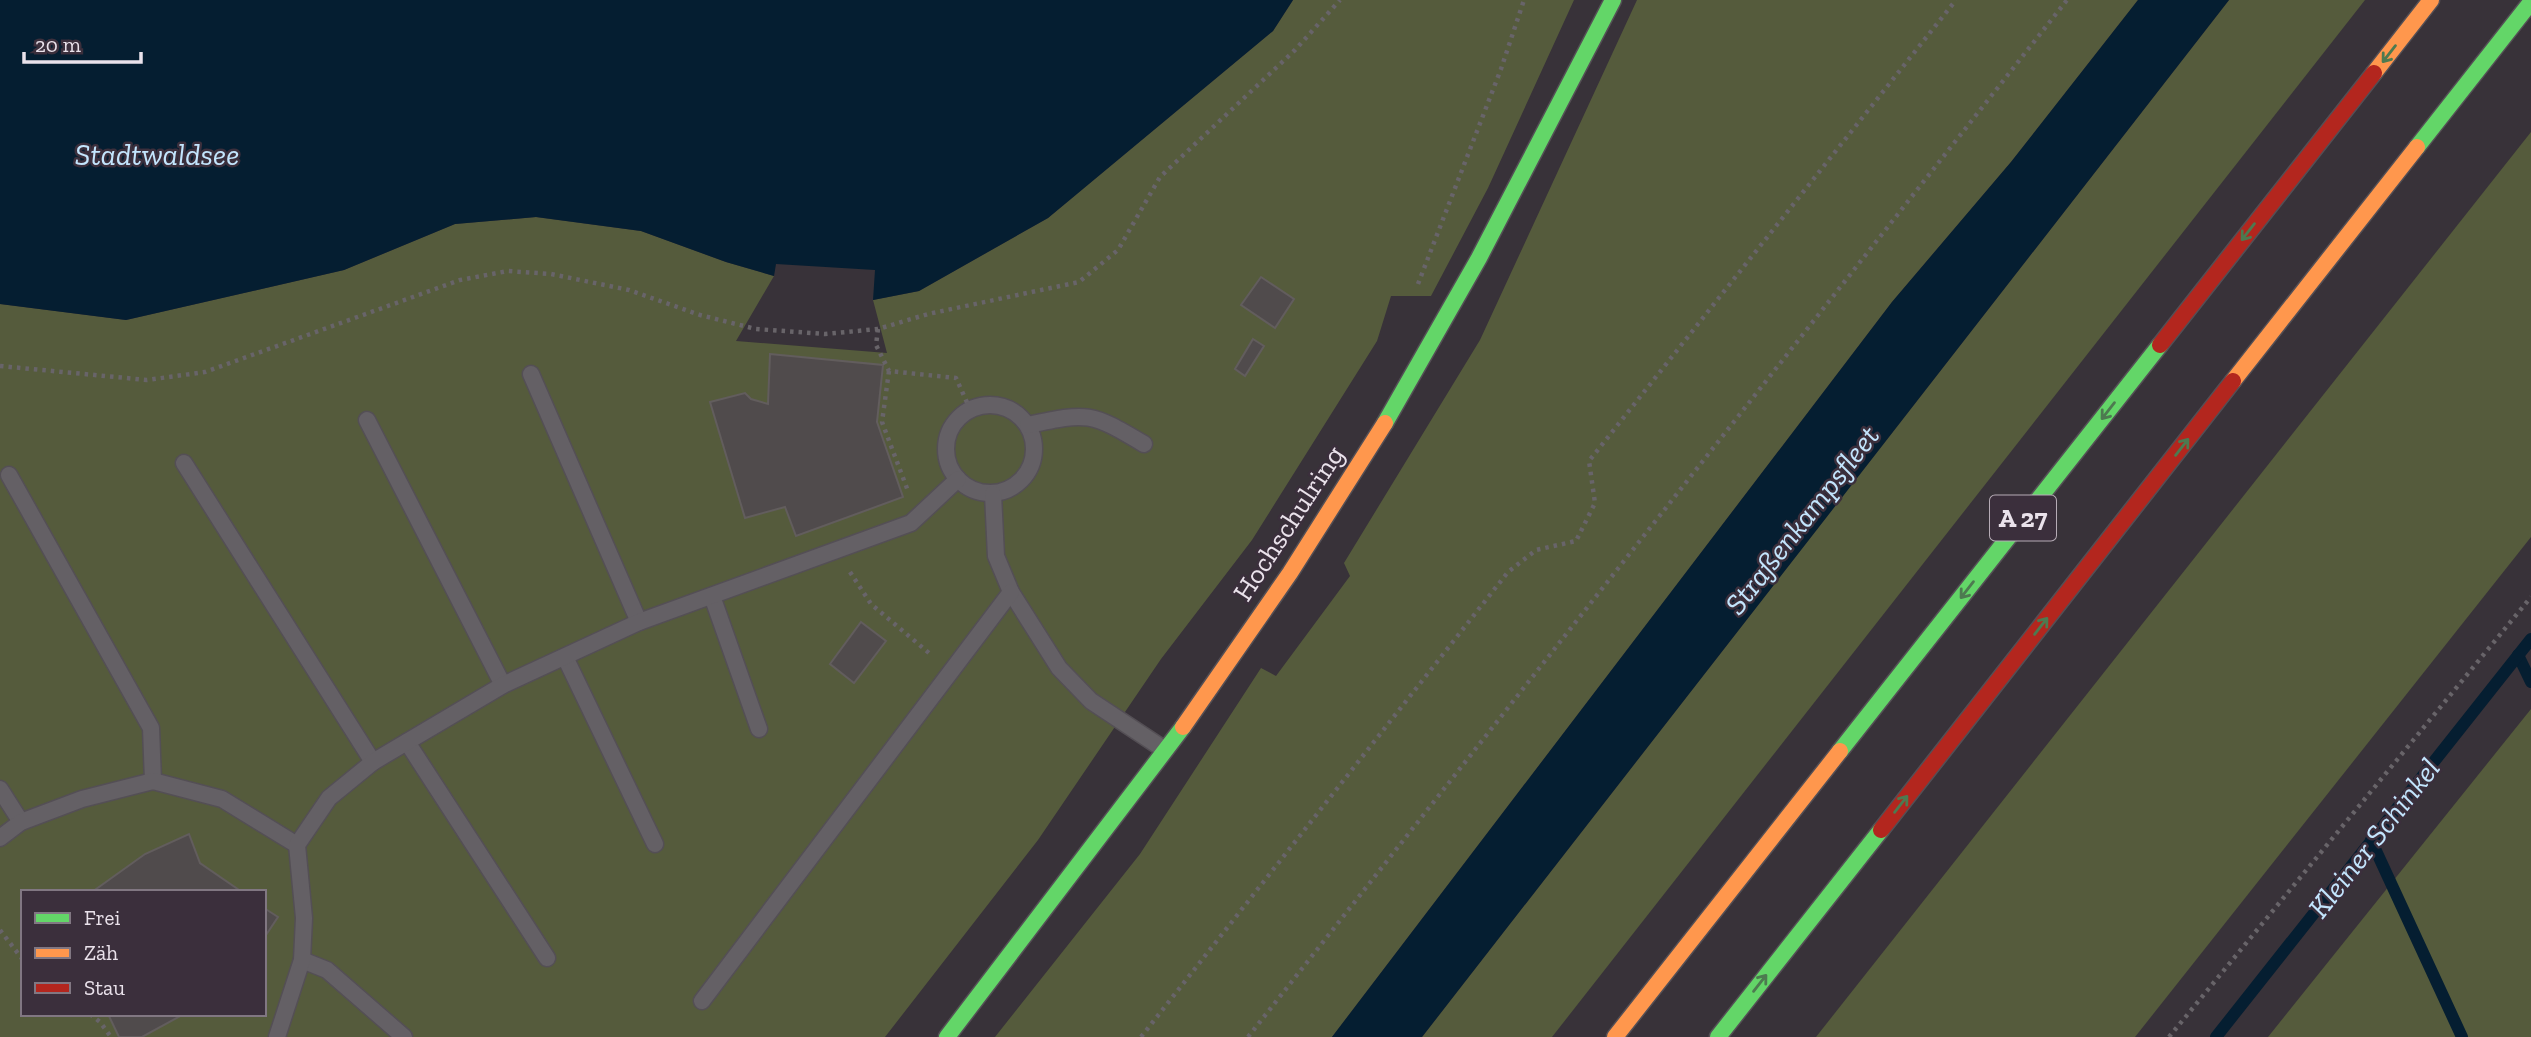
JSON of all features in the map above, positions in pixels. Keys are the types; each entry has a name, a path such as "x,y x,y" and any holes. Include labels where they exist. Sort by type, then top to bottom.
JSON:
{"main road":[{"name":"Hochschulring","path":"947,1037 1032,930 1165,750 1299,558 1393,411 1502,220 1613,0"},
{"name":"A 27","path":"1615,1037 2431,0"},
{"name":"A 27","path":"1718,1037 2531,2"}],"lane":[{"path":"531,374 639,622"},
{"path":"986,404 1002,406 1017,413 1028,425 1034,450 1026,475 1013,487 993,494 973,491 958,480 949,466 945,449 948,433 957,419 970,409 986,404"},
{"path":"1028,425 1076,414 1094,417 1144,444"},
{"path":"367,420 503,685"},
{"path":"184,463 373,762"},
{"path":"9,475 150,728 153,781"},
{"path":"277,1037 302,960 304,918 297,845 328,798 373,762 503,685 639,622 911,523 958,480"},
{"path":"993,494 996,556 1011,592 1059,668 1091,701 1165,750"},
{"path":"702,1001 1011,592"},
{"path":"712,596 759,729"},
{"path":"565,657 655,844"},
{"path":"407,742 547,958"},
{"path":"0,838 21,822 82,799 153,781 222,799 297,845"},
{"path":"0,789 21,822"},
{"path":"302,960 327,970 404,1037"}],"path":[{"path":"0,366 147,380 205,372 460,280 508,271 551,274 629,290 700,315 756,329 825,334 878,329 928,314 1079,282 1118,250 1160,177 1295,50 1340,0"},
{"path":"1416,296 1421,271 1501,69 1524,0"},
{"path":"1141,1037 1508,572 1536,550 1576,541 1595,503 1589,461 1956,0"},
{"path":"1248,1037 2067,0"},
{"path":"878,329 876,345 888,371 882,422 903,483 923,512"},
{"path":"888,371 957,378 970,409"},
{"path":"836,551 872,604 951,671"},
{"path":"2169,1037 2531,597"},
{"path":"0,930 21,957"},
{"path":"92,1016 111,1037"}],"green space":[{"path":"1293,0 1574,0 1488,188 1431,296 1391,296 1377,341 1252,540 1161,659 1038,840 885,1037 0,1037 0,304 126,320 344,270 455,224 536,217 641,231 726,262 774,276 736,341 887,353 873,300 919,291 1048,218 1273,31"},
{"path":"1637,0 2138,0 2011,162 1892,302 1332,1037 995,1037 1140,854 1261,668 1276,676 1350,576 1344,563 1480,340"},
{"path":"2229,0 2365,0 1552,1037 1422,1037"},
{"path":"2531,132 2531,537 2135,1037 1816,1037"},
{"path":"2531,709 2531,1037 2268,1037"}],"water":[{"name":"Stadtwaldsee","path":"0,0 1293,0 1273,31 1048,218 919,291 873,300 875,270 776,264 774,276 726,262 641,231 536,217 455,224 344,270 126,320 0,304"},
{"name":"Straßenkampsfleet","path":"2138,0 2229,0 1422,1037 1332,1037 1892,302 2011,162"}],"building":[{"path":"1261,277 1294,299 1275,328 1241,305"},
{"path":"1253,339 1264,346 1245,376 1235,369"},
{"path":"770,354 883,365 877,422 903,497 796,536 785,507 745,518 710,402 745,393 751,399 768,404"},
{"path":"861,622 886,641 854,683 830,664"},
{"path":"189,834 200,863 239,890 95,890 145,854"},
{"path":"266,909 278,917 266,935"},
{"path":"109,1016 180,1016 142,1037 119,1037"}],"waterway":[{"name":"Kleiner Schinkel","path":"2216,1037 2531,639"},
{"path":"2518,655 2531,682"},
{"path":"2371,840 2462,1037"}],"traffic: fast":[{"path":"1385,423 1479,258 1613,0"},
{"path":"2417,147 2531,2"},
{"path":"1840,751 2160,345"},
{"path":"947,1037 1183,727"},
{"path":"1718,1037 1881,830"}],"traffic: slow":[{"path":"2374,73 2431,0"},
{"path":"2233,381 2417,147"},
{"path":"1183,727 1290,573 1385,423"},
{"path":"1615,1037 1840,751"}],"traffic: jam":[{"path":"2160,345 2374,73"},
{"path":"1881,830 2233,381"}]}
